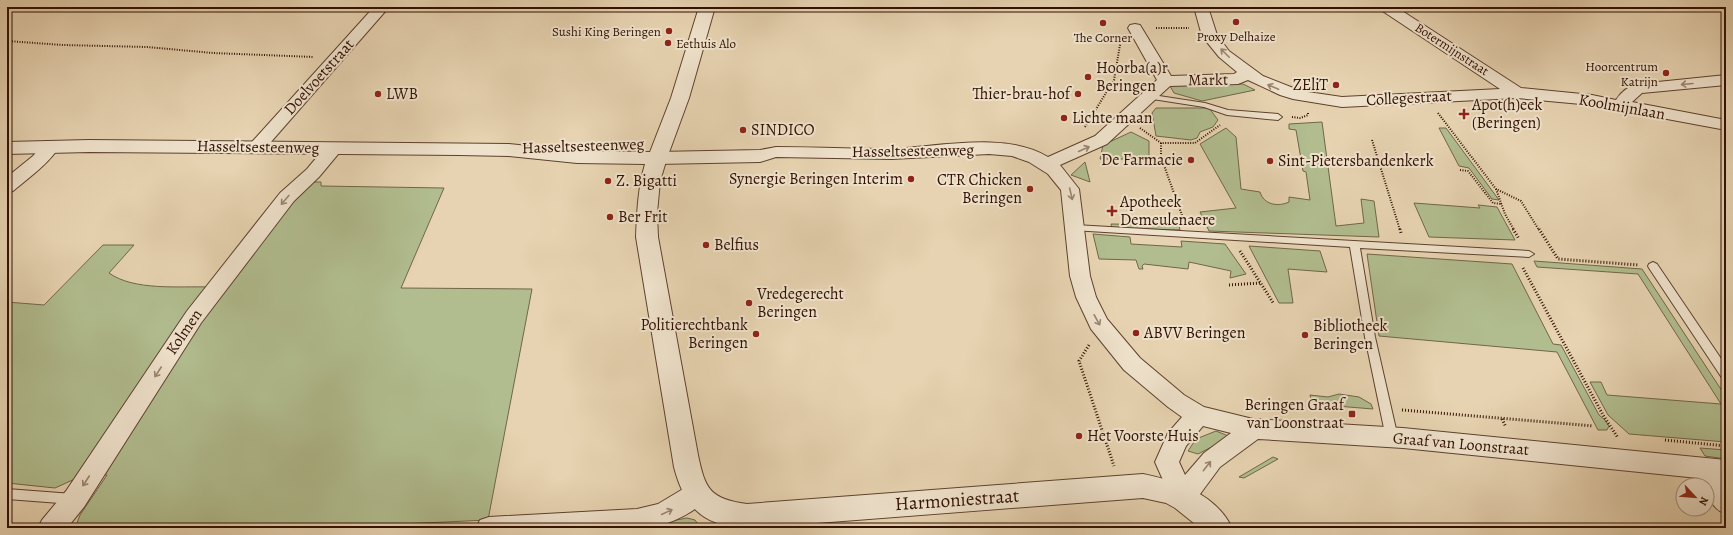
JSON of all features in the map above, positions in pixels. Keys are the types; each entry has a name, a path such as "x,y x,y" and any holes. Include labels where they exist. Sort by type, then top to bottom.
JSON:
{"street":[{"name":"Doelvoetstraat","path":"257,147 382,7"},
{"name":"Markt","path":"1200,7 1210,36 1224,54 1247,73 1268,85 1286,92 1324,100"},
{"name":"Botermijnstraat","path":"1386,7 1517,93"},
{"path":"489,528 637,520 664,514 697,494 692,485 681,436 647,237 647,213 650,181 680,98 706,9"},
{"name":"Markt","path":"1135,28 1166,81"},
{"name":"Markt","path":"1048,164 1101,140 1166,81 1238,79 1247,73"},
{"path":"1622,105 1626,97 1638,89 1726,80"},
{"name":"Collegestraat","path":"1324,100 1342,102 1517,93"},
{"name":"Koolmijnlaan","path":"1517,93 1592,100 1726,126"},
{"path":"7,187 39,160 51,146"},
{"name":"Hasseltsesteenweg","path":"7,148 51,146 509,150 577,157 660,150 760,156 776,152 894,154 940,149 1004,150 1028,154 1048,164 1065,180 1070,189 1076,228 1080,276 1086,298 1101,326"},
{"name":"Kolmen","path":"51,528 75,499 194,317 287,197 313,174 334,149"},
{"name":"Graaf van Loonstraat","path":"1101,326 1132,364 1176,401 1198,415 1253,429 1392,438 1715,469"},
{"path":"1198,415 1176,440 1167,462 1183,497 1212,460 1236,444 1253,429"},
{"path":"1715,469 1726,503"},
{"name":"Harmoniestraat","path":"697,494 725,521 747,516 1143,486 1163,490 1183,497 1196,506 1218,528"}],"lane":[{"path":"1149,96 1205,104 1227,112 1278,117"},
{"path":"1076,228 1529,254"},
{"path":"1354,244 1370,337 1392,438"},
{"path":"1653,266 1726,375"},
{"path":"7,494 75,499"}],"path":[{"path":"1135,28 1208,29"},
{"path":"1068,156 1114,80 1121,35"},
{"path":"7,41 56,45 154,48 213,53 337,57"},
{"path":"1426,98 1496,189 1505,214 1516,233"},
{"path":"1126,117 1161,143 1195,143 1222,123 1227,112"},
{"path":"1300,118 1308,115"},
{"path":"1372,140 1405,247"},
{"path":"1161,143 1161,157 1189,235"},
{"path":"1460,170 1468,171 1493,203 1502,204"},
{"path":"1496,189 1521,201 1558,259 1653,266"},
{"path":"1232,237 1274,304"},
{"path":"1515,253 1603,415 1610,424"},
{"path":"1229,285 1260,283"},
{"path":"1101,326 1079,361 1121,487"},
{"path":"1386,408 1593,426"},
{"path":"1502,419 1505,425"}],"green space":[{"path":"1243,84 1255,90 1202,101 1174,93 1170,86"},
{"path":"1156,108 1209,108 1218,120 1213,127 1200,132 1197,138 1191,140 1156,136 1152,113"},
{"path":"1322,122 1336,226 1364,223 1361,199 1374,201 1379,237 1209,231 1200,212 1236,208 1200,144 1226,128 1236,137 1241,189 1260,192 1265,200 1272,204 1285,204 1289,202 1289,197 1310,200 1306,172 1303,171 1296,130 1289,129 1289,124"},
{"path":"1439,128 1446,128 1499,200 1492,199 1469,168 1459,166"},
{"path":"1131,132 1149,141 1149,159 1100,159 1103,145"},
{"path":"577,148 621,148 619,153 575,152 573,150"},
{"path":"1085,162 1090,182 1071,175"},
{"path":"312,182 321,182 321,186 444,188 401,288 532,289 488,520 316,528 75,528 80,515 107,475 105,475 125,439 201,318 296,193"},
{"path":"1414,203 1480,208 1478,205 1497,207 1515,240 1429,237"},
{"path":"1111,224 1179,225 1180,230 1112,228"},
{"path":"1093,234 1130,237 1131,244 1182,247 1181,241 1225,244 1246,274 1230,278 1231,271 1189,262 1188,269 1144,264 1142,266 1143,269 1139,269 1136,260 1099,259"},
{"path":"103,245 134,245 109,273 119,279 144,285 210,287 77,478 55,488 7,483 7,302 44,305"},
{"path":"1249,246 1320,251 1327,272 1288,269 1293,303 1279,303"},
{"path":"1367,254 1512,264 1553,344 1561,345 1599,415 1609,426 1607,430 1598,430 1557,352 1379,336"},
{"path":"1534,261 1642,269 1726,397 1726,442 1629,434 1608,415 1590,382 1601,382 1607,395 1721,404 1638,274 1537,267"},
{"path":"1339,394 1359,397 1371,404 1373,409 1312,404 1310,395 1328,397"},
{"path":"1216,431 1231,437 1198,454 1188,451 1196,439"},
{"path":"1700,448 1726,450 1726,459 1705,456"},
{"path":"1273,457 1278,459 1244,478 1239,477"},
{"path":"687,518 695,520 701,528 634,528"}],"place":[{"name":"Proxy Delhaize","path":"1236,22"},
{"name":"The Corner","path":"1103,23"},
{"name":"Sushi King Beringen","path":"669,31"},
{"name":"Eethuis Alo","path":"668,43"},
{"name":"Hoorcentrum Katrijn","path":"1666,73"},
{"name":"Hoorba(a)r Beringen","path":"1088,77"},
{"name":"ZEliT","path":"1336,85"},
{"name":"LWB","path":"378,94"},
{"name":"Thier-brau-hof","path":"1078,94"},
{"name":"Apot(h)eek (Beringen)","path":"1464,114"},
{"name":"Lichte maan","path":"1064,118"},
{"name":"SINDICO","path":"743,130"},
{"name":"De Farmacie","path":"1191,160"},
{"name":"Sint-Pietersbandenkerk","path":"1270,161"},
{"name":"Synergie Beringen Interim","path":"911,179"},
{"name":"Z. Bigatti","path":"608,181"},
{"name":"CTR Chicken Beringen","path":"1030,189"},
{"name":"Apotheek Demeulenaere","path":"1112,211"},
{"name":"Ber Frit","path":"610,217"},
{"name":"Belfius","path":"706,245"},
{"name":"Vredegerecht Beringen","path":"749,303"},
{"name":"ABVV Beringen","path":"1136,333"},
{"name":"Politierechtbank Beringen","path":"756,334"},
{"name":"Bibliotheek Beringen","path":"1305,335"},
{"name":"Beringen Graaf van Loonstraat","path":"1352,414"},
{"name":"Het Voorste Huis","path":"1079,436"}]}
